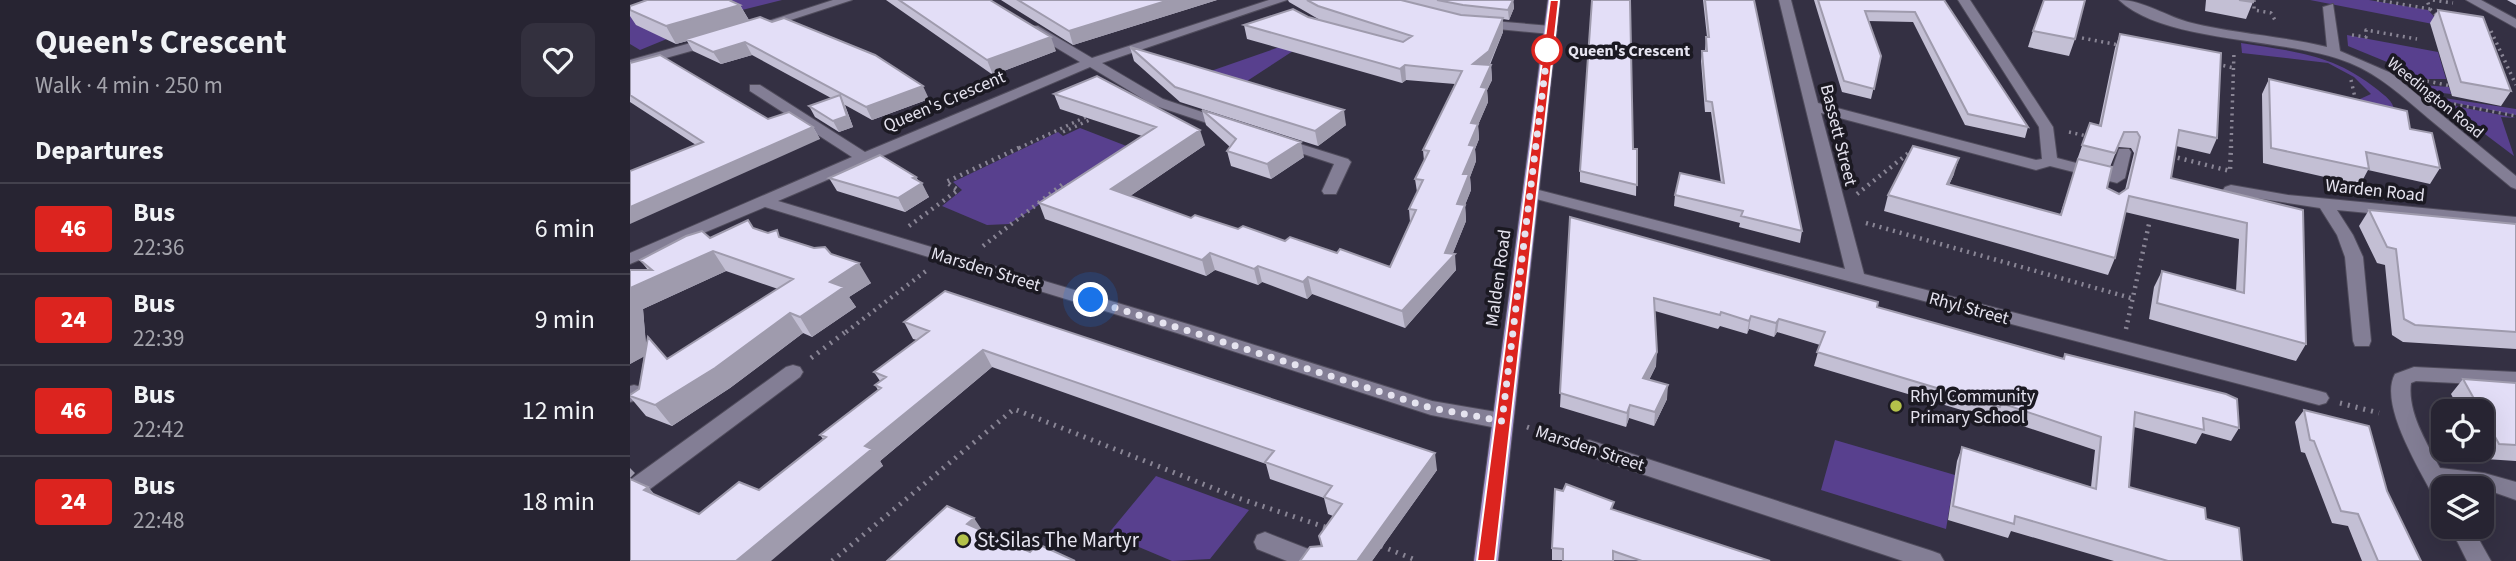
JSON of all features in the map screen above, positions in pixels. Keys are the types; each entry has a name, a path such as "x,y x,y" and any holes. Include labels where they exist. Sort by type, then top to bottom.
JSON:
{"main road":[{"name":"Malden Road","path":"1486,561 1554,0"}],"street":[{"path":"750,29 846,0"},
{"name":"Bassett Street","path":"1785,0 1856,278"},
{"path":"1964,0 2046,127 2050,161"},
{"name":"Weedington Road","path":"2125,0 2163,19 2334,51 2374,69 2516,184"},
{"path":"2472,0 2512,22"},
{"name":"Queen's Crescent","path":"630,259 862,157 1087,63 1276,3"},
{"path":"2329,7 2334,51"},
{"path":"1018,20 1087,63 1158,102 1240,129"},
{"path":"1463,22 1551,30"},
{"path":"630,64 728,36"},
{"path":"755,88 862,157"},
{"path":"1812,106 2036,164 2050,161 2116,184 2124,152"},
{"path":"1265,137 1343,162 1330,191"},
{"path":"2492,164 2516,164"},
{"name":"Warden Road","path":"2231,190 2326,205 2516,222"},
{"name":"Rhyl Street","path":"1531,193 2319,398"},
{"name":"Marsden Street","path":"762,201 1431,408 1502,421"},
{"path":"2326,205 2345,235 2354,257 2362,341"},
{"path":"630,492 793,372"},
{"path":"2434,476 2407,419 2398,390 2402,379 2414,374 2516,379"},
{"name":"Marsden Street","path":"1589,448 1932,561"},
{"path":"2494,485 2516,491"},
{"path":"2467,539 2479,561"},
{"path":"1265,542 1312,561"}],"path":[{"path":"2254,0 2254,10"},
{"path":"2377,0 2430,9"},
{"path":"2427,0 2430,9 2440,19"},
{"path":"2512,22 2488,23 2516,85"},
{"path":"2164,155 2230,171 2235,33"},
{"path":"2082,38 2122,46"},
{"path":"2234,55 2246,56"},
{"path":"2211,63 2234,68"},
{"path":"2344,73 2351,79 2356,105"},
{"path":"2409,96 2516,116"},
{"path":"888,240 958,190 946,181 1096,114 1063,132"},
{"path":"2046,127 2098,139"},
{"path":"1838,212 1930,136"},
{"path":"793,372 1063,184 1069,186"},
{"path":"1838,212 2131,298"},
{"path":"2123,348 2131,298 2149,224"},
{"path":"2319,398 2407,419"},
{"path":"832,561 1014,409 1238,498 1339,531"},
{"name":"Marsden Street","path":"1502,421 1589,448"},
{"path":"1381,546 1418,561"}],"shaded area":[{"path":"668,0 782,0 730,13 640,50 630,44 630,13"},
{"path":"2310,0 2369,0 2428,10 2443,26"},
{"path":"2347,35 2438,52 2446,79 2414,79 2387,62 2348,46"},
{"path":"1316,36 1241,85 1208,72"},
{"path":"2241,43 2313,56 2345,69 2378,90 2390,101 2394,110 2359,103 2360,99 2371,94 2354,77 2328,63 2242,53"},
{"path":"2422,85 2449,87 2451,94 2442,93 2444,98 2516,109 2516,115 2440,100"},
{"path":"2445,104 2516,118 2501,117 2514,156"},
{"path":"1080,128 1129,147 1009,224 987,225 942,206 962,190 953,182 1058,132 1063,136"},
{"path":"1835,440 1955,475 1946,529 1821,490"},
{"path":"1156,476 1249,510 1210,559 1172,561 1108,534"}],"building":[{"path":"647,0 729,0 740,5 666,26 630,10 630,6"},
{"path":"899,0 990,0 1051,37 987,60"},
{"path":"1018,0 1169,0 1069,31"},
{"path":"1307,0 1401,0 1461,15 1503,18 1489,51 1473,64 1491,65 1481,87 1487,88 1471,123 1478,124 1469,145 1475,146 1463,174 1469,174 1457,204 1465,205 1445,253 1455,254 1402,311 1308,277 1303,282 1258,266 1254,269 1210,253 1202,260 1039,203 1156,127 1054,94 1097,76 1200,130 1111,189 1191,218 1195,215 1238,229 1243,226 1285,241 1290,237 1337,253 1340,249 1390,267 1416,210 1409,209 1423,180 1415,179 1429,151 1423,150 1462,71 1405,65 1400,69 1244,25 1293,9 1308,17 1403,42 1412,36 1318,6"},
{"path":"1437,0 1513,0 1508,10"},
{"path":"1592,0 1630,0 1633,149 1637,149 1637,185 1580,171"},
{"path":"1705,0 1754,0 1802,231 1741,216 1743,211 1675,195 1680,173 1724,183 1712,102 1706,101 1702,51 1707,51 1706,37 1709,37"},
{"path":"1818,0 1944,0 2028,127 1968,114 1915,12 1865,11 1881,56 1874,89 1844,81"},
{"path":"2044,0 2085,0 2075,39 2033,31"},
{"path":"2438,10 2483,17 2511,91 2461,82"},
{"path":"760,17 772,22 784,18 875,55 923,86 866,107 745,42 713,52 686,39"},
{"path":"2120,34 2221,53 2217,138 2179,130 2171,178 2303,210 2306,344 2157,303 2162,271 2244,293 2247,223 2129,196 2115,258 1888,195 1913,146 1959,158 1947,184 2061,215 2078,159 2112,167 2107,188 2119,194 2128,188 2140,137 2137,132 2124,132 2115,153 2082,145 2090,123 2101,126"},
{"path":"1130,47 1344,110 1315,131 1175,87"},
{"path":"660,55 768,119 789,112 813,127 630,207 630,171 703,142 630,95 630,63"},
{"path":"2269,79 2407,111 2410,129 2432,133 2440,168 2366,152 2369,169 2271,148"},
{"path":"840,95 847,116 833,121 809,106"},
{"path":"1202,110 1301,142 1267,164 1227,151 1236,139"},
{"path":"880,155 922,183 898,198 829,178"},
{"path":"2369,210 2516,224 2516,332 2415,325 2404,319 2396,249 2387,247"},
{"path":"1570,217 1878,302 1877,307 2064,359 2065,354 2237,399 2239,428 2203,418 2204,430 2135,412 2129,487 2205,508 2206,519 2239,528 2242,561 2168,561 2015,516 2014,524 1953,506 1962,447 2096,489 2101,437 2001,403 2000,407 1817,352 1825,332 1779,319 1776,323 1751,316 1749,321 1721,312 1720,315 1654,298 1657,352 1643,378 1668,385 1655,412 1630,405 1627,413 1560,393"},
{"path":"748,220 753,228 768,233 777,230 779,237 814,248 825,247 831,254 859,263 830,282 844,287 800,317 790,313 715,368 655,405 630,396 639,389 648,337 667,359 793,279 713,251 630,288 630,270 652,270 640,260 686,236 702,231 710,238"},
{"path":"945,291 1435,453 1357,561 1300,561 1310,547 1322,546 1319,536 1342,504 1324,497 1332,486 1265,462 1274,451 983,350 865,446 872,449 736,561 630,561 630,479 648,487 644,490 699,514 739,482 759,490 826,437 820,435 881,388 875,385 886,377 874,372 929,331 904,322"},
{"path":"2463,379 2516,383 2516,445 2499,444 2494,435 2494,399 2474,399"},
{"path":"2304,410 2369,426 2387,491 2421,561 2378,561 2358,514 2341,511 2314,441 2310,440"},
{"path":"1566,484 1614,502 1611,509 1770,561 1642,561 1613,551 1613,561 1563,561 1563,549 1552,548 1555,489 1563,491"},
{"path":"947,506 974,518 967,524 1030,552 1038,544 1075,561 887,561"}],"bus line":[{"name":"46","path":"1486,561 1554,0"}],"place":[{"name":"Queen's Crescent","path":"1547,50"},
{"name":"Rhyl Community Primary School","path":"1896,406"},
{"name":"St Silas The Martyr","path":"963,540"}],"route":[{"path":"1091,300 1431,408 1502,421 1548,47 1547,50"}]}
